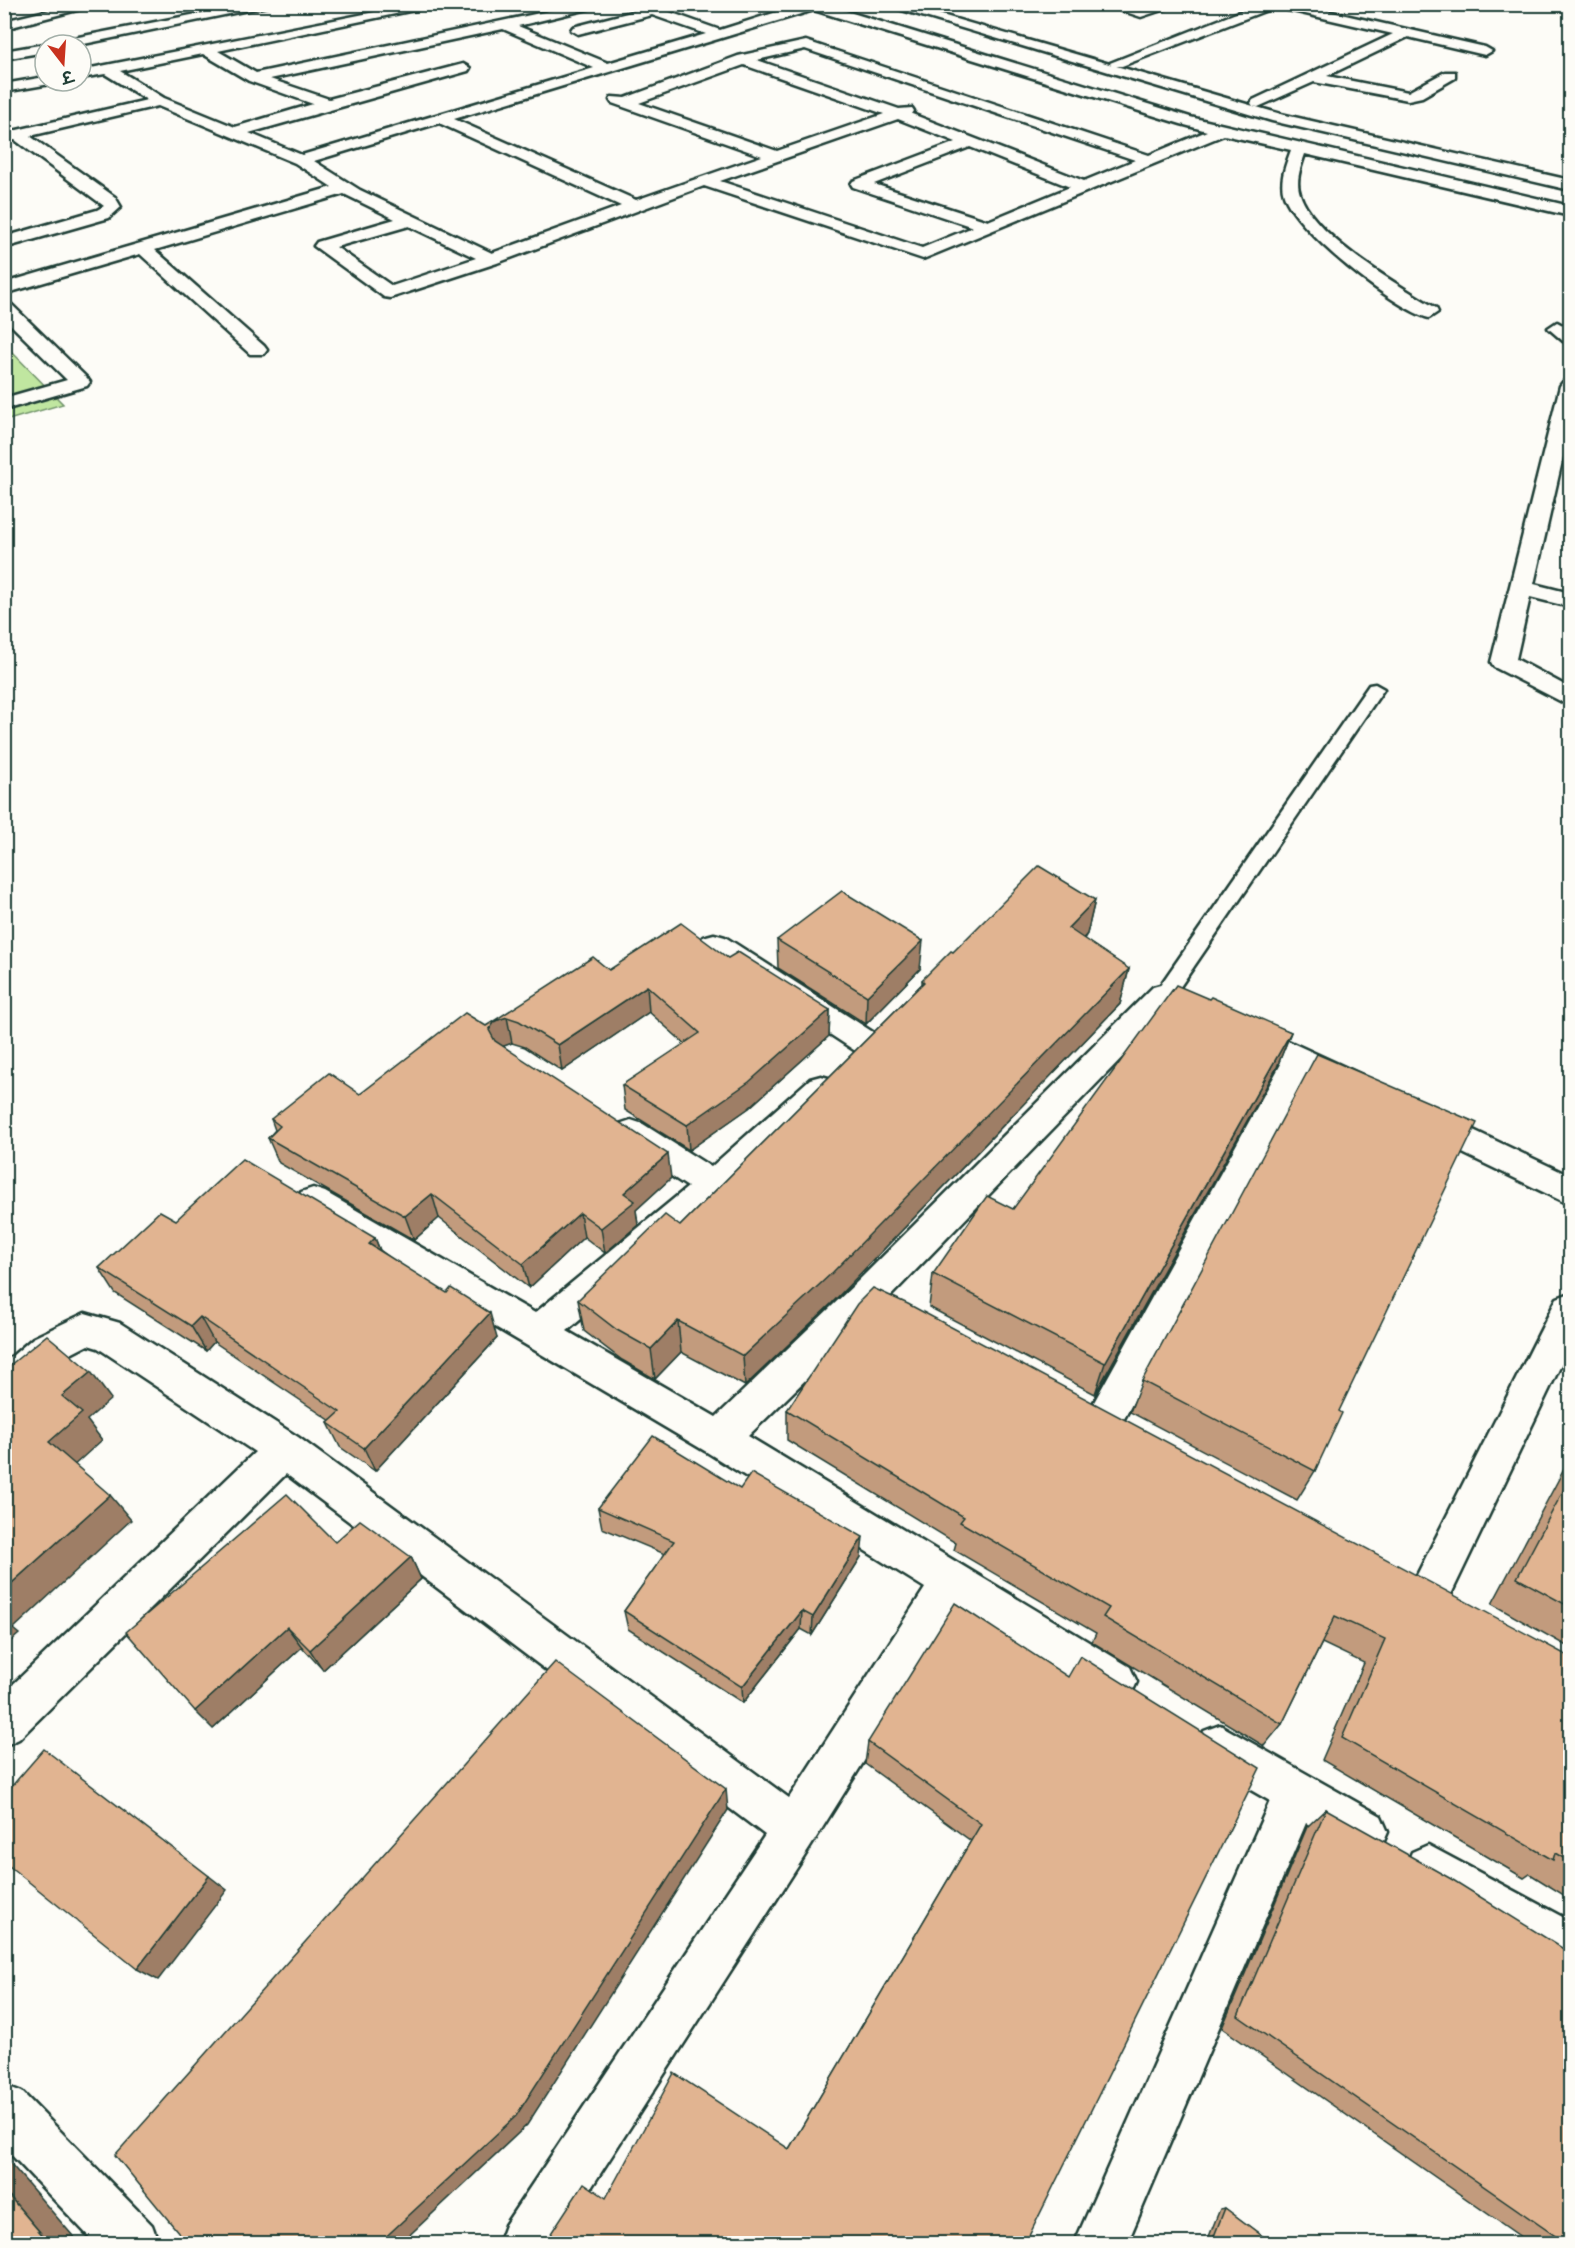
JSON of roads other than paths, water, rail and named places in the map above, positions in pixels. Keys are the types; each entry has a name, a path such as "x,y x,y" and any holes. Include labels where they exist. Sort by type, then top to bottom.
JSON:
{"street":[{"path":"9,24 94,4"},
{"path":"93,38 271,4"},
{"path":"93,72 437,4"},
{"path":"254,78 603,4"},
{"path":"633,4 722,35"},
{"path":"888,4 1277,118 1570,185"},
{"path":"918,4 1258,103 1413,142 1570,176"},
{"path":"1108,4 1141,13 1174,4"},
{"path":"1117,63 1272,4"},
{"path":"1277,4 1305,7 1485,51"},
{"path":"301,160 692,45 811,5 1222,130 1570,211"},
{"path":"337,8 363,20"},
{"path":"541,40 651,11"},
{"path":"9,24 33,36"},
{"path":"505,25 609,69"},
{"path":"1258,103 1406,33"},
{"path":"236,132 328,104 468,70 410,45"},
{"path":"692,45 744,60 899,114 1086,188"},
{"path":"625,103 744,60 806,45 1152,161"},
{"path":"4,55 33,50"},
{"path":"206,50 254,78 328,104"},
{"path":"107,69 159,101 301,160 345,188 491,259"},
{"path":"993,80 1022,70"},
{"path":"1315,78 1408,96 1417,94 1450,75"},
{"path":"564,82 585,89"},
{"path":"4,88 33,83"},
{"path":"503,85 524,93"},
{"path":"411,220 323,246 390,293 975,86"},
{"path":"605,96 778,156"},
{"path":"11,136 159,101"},
{"path":"440,118 635,206"},
{"path":"704,181 923,254 1152,161 1222,130"},
{"path":"4,243 103,214 112,207 109,200 11,136"},
{"path":"970,142 859,184 989,227"},
{"path":"1299,148 1292,174 1291,193 1302,215 1361,270 1428,312"},
{"path":"4,289 345,188"},
{"path":"144,249 257,350"},
{"path":"4,307 80,382 4,404"},
{"path":"1570,386 1503,662 1570,698"},
{"path":"1521,588 1570,600"},
{"path":"714,944 868,1044"},
{"path":"719,1439 883,1304 1164,996 1373,1095"},
{"path":"538,1333 713,1186 892,1020"},
{"path":"1103,1422 1300,1059"},
{"path":"1404,1110 1570,1191"},
{"path":"603,1115 713,1186"},
{"path":"279,1182 719,1439 1145,1700"},
{"path":"1429,1593 1570,1309"},
{"path":"4,1387 46,1349 86,1329 107,1334 284,1450 795,1830"},
{"path":"4,1724 284,1450"},
{"path":"524,2244 795,1830 953,1581"},
{"path":"1185,1725 1296,1794 1570,1947"},
{"path":"1100,2244 1296,1794"},
{"path":"4,2110 134,2244"}],"lane":[{"path":"1164,996 1375,689"}]}
